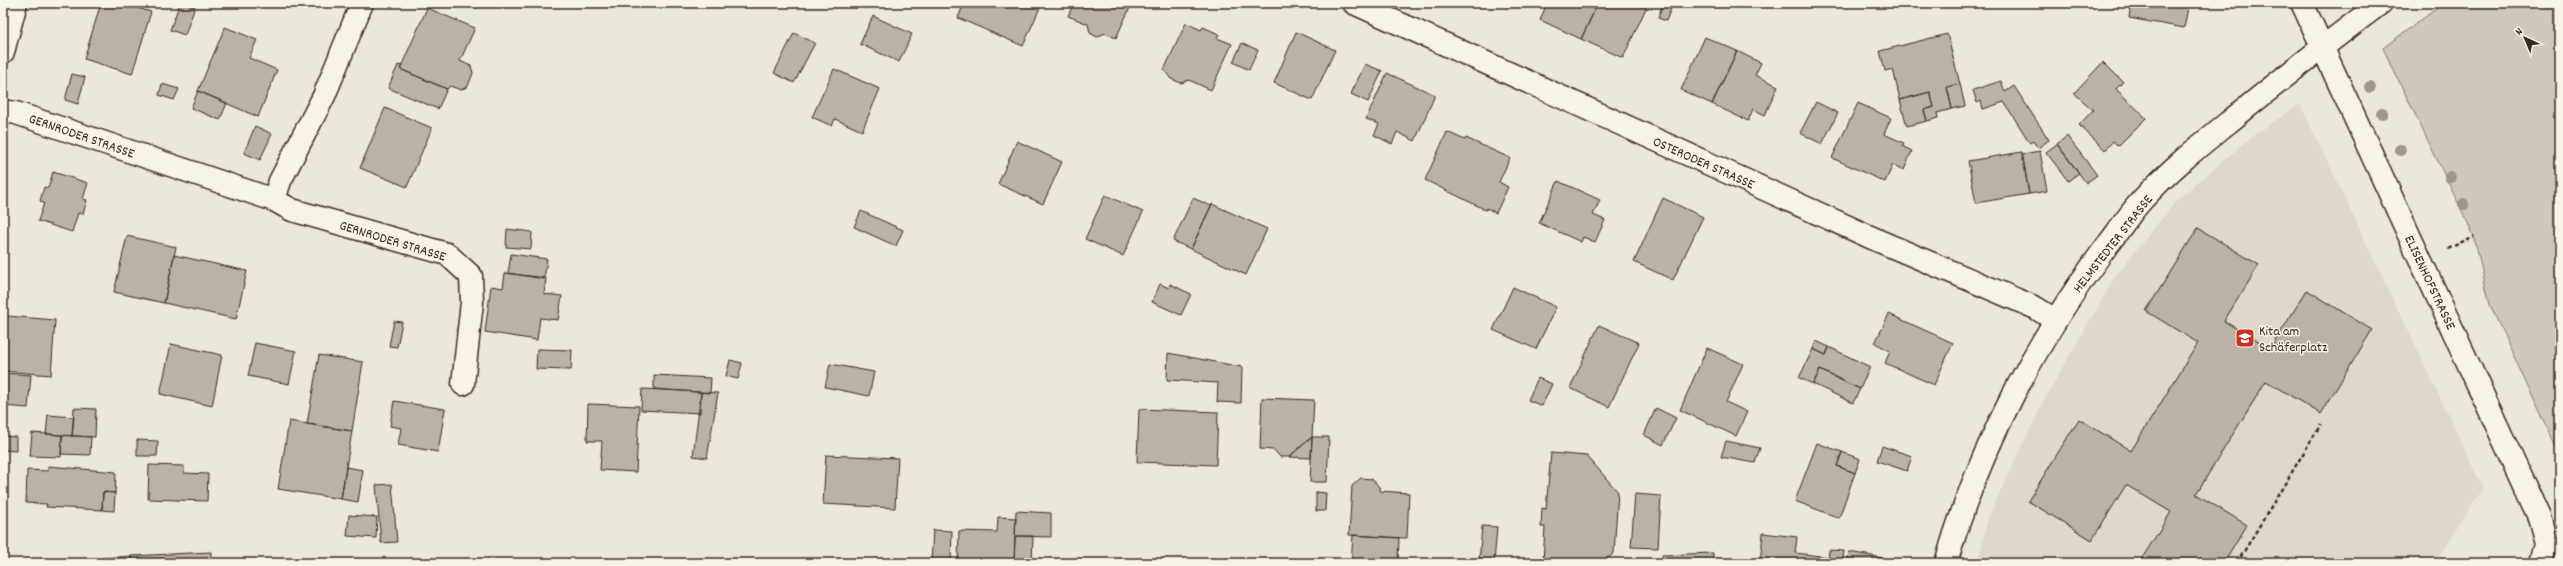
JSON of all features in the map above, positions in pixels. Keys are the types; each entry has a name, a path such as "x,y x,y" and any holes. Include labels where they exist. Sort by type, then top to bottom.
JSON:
{"street":[{"path":"3,52 16,3"},
{"path":"274,200 280,180 324,96 362,3"},
{"name":"OSTERODER STRASSE","path":"1354,3 1879,241 2036,308 2054,320"},
{"name":"ELISENHOFSTRASSE","path":"2302,3 2539,517 2546,543 2541,563"},
{"name":"HELMSTEDTER STRASSE","path":"1946,563 1970,495 2001,422 2054,320 2142,200 2197,148 2323,46 2381,3"},
{"name":"GERNRODER STRASSE","path":"3,111 16,113 274,200 292,210 447,254 471,276 472,302 463,384"}],"path":[{"path":"2237,563 2321,424"}],"shaded area":[{"path":"2444,3 2560,3 2560,456 2490,305 2474,236 2383,48"},
{"name":"Kita am Schäferplatz","path":"2300,104 2483,488 2435,563 1978,563 1988,518 2044,400 2118,272 2177,200 2254,135"}],"building":[{"path":"101,3 121,3 151,12 132,74 84,59"},
{"path":"180,3 195,7 185,35 170,30"},
{"path":"465,3 479,3 477,8"},
{"path":"964,3 1042,3 1023,46 958,18"},
{"path":"1074,3 1132,3 1116,38 1105,33 1097,37 1090,33 1088,24 1068,16"},
{"path":"1547,3 1598,3 1581,39 1540,20"},
{"path":"1598,3 1645,3 1644,7 1646,8 1623,58 1581,39"},
{"path":"1663,3 1673,3 1666,21 1658,18"},
{"path":"2131,3 2189,3 2184,28 2129,18"},
{"path":"427,8 475,28 460,61 471,66 473,73 468,86 461,90 450,86 447,89 400,69"},
{"path":"873,16 912,34 899,62 860,44"},
{"path":"1186,23 1201,30 1203,27 1219,34 1217,38 1232,44 1211,90 1189,80 1181,83 1171,79 1164,70"},
{"path":"225,27 257,40 249,58 277,70 258,117 198,91"},
{"path":"1296,32 1335,50 1312,100 1274,83"},
{"path":"794,33 815,43 794,83 774,73"},
{"path":"1947,34 1960,84 1947,87 1952,109 1937,113 1938,118 1927,121 1924,110 1934,107 1930,92 1900,100 1893,69 1885,71 1880,51"},
{"path":"1705,37 1737,51 1712,104 1681,90"},
{"path":"1242,43 1258,50 1249,70 1233,62"},
{"path":"1737,51 1761,63 1755,75 1778,86 1765,115 1753,109 1748,121 1712,104"},
{"path":"2103,62 2123,82 2116,89 2146,118 2118,146 2113,141 2105,150 2079,125 2093,110 2074,93"},
{"path":"1365,64 1382,71 1368,102 1351,94"},
{"path":"398,65 402,66 400,69 447,89 438,109 388,88"},
{"path":"834,69 880,89 862,131 835,119 832,126 812,117"},
{"path":"1387,73 1435,95 1415,141 1397,132 1392,144 1374,135 1379,124 1366,119"},
{"path":"72,74 85,77 78,104 65,100"},
{"path":"2001,81 2005,92 2014,86 2049,140 2038,148 2033,141 2030,143 2004,102 1983,109 1981,101 1977,103 1973,90"},
{"path":"162,84 179,89 174,100 159,95"},
{"path":"1960,84 1965,106 1952,109 1947,87"},
{"path":"198,91 227,103 220,120 191,108"},
{"path":"1930,92 1934,107 1924,110 1927,121 1907,126 1900,100"},
{"path":"1816,102 1838,113 1822,144 1800,133"},
{"path":"1858,103 1891,118 1884,134 1904,143 1902,146 1912,151 1904,170 1893,165 1885,182 1832,158"},
{"path":"385,108 432,128 407,187 360,168"},
{"path":"255,126 272,134 260,160 244,153"},
{"path":"1447,132 1465,140 1466,138 1510,158 1499,182 1508,187 1496,213 1487,208 1486,210 1425,180"},
{"path":"2067,136 2097,175 2086,183 2057,144"},
{"path":"1017,141 1062,162 1043,204 998,184"},
{"path":"2057,144 2079,173 2068,181 2046,152"},
{"path":"2040,151 2047,191 2029,194 2022,154"},
{"path":"2022,152 2029,194 1976,203 1968,161"},
{"path":"53,172 88,183 83,199 87,200 83,214 78,213 72,232 38,221 44,203 40,201 44,187 48,188"},
{"path":"1558,181 1600,200 1593,215 1605,220 1595,242 1583,237 1581,242 1539,223"},
{"path":"1105,195 1143,212 1123,256 1085,239"},
{"path":"1193,198 1211,206 1191,249 1173,241"},
{"path":"1663,198 1703,217 1673,280 1634,262"},
{"path":"1212,204 1267,229 1246,275 1191,249"},
{"path":"861,211 903,230 896,246 854,227"},
{"path":"2198,228 2259,265 2224,321 2270,349 2307,290 2372,330 2321,414 2266,381 2196,494 2247,525 2224,563 2139,563 2171,512 2126,485 2092,540 2028,501 2079,419 2131,451 2198,343 2146,311"},
{"path":"507,229 532,232 531,249 506,247"},
{"path":"127,236 176,247 164,303 114,292"},
{"path":"511,254 547,259 544,279 508,273"},
{"path":"174,255 247,271 236,319 164,303"},
{"path":"505,273 546,278 544,294 562,296 558,320 540,318 537,340 485,332 491,286 503,288"},
{"path":"1160,284 1169,288 1170,284 1191,294 1181,315 1152,302"},
{"path":"1513,287 1556,307 1536,349 1493,330"},
{"path":"1889,314 1953,343 1934,385 1885,363 1890,351 1875,343"},
{"path":"7,316 55,320 51,375 3,371"},
{"path":"394,321 402,322 397,347 389,346"},
{"path":"1599,325 1639,343 1609,407 1570,388"},
{"path":"1816,341 1829,347 1826,355 1813,349"},
{"path":"255,343 296,351 289,384 248,376"},
{"path":"171,344 222,355 212,406 160,394"},
{"path":"1829,347 1870,367 1860,389 1820,370 1813,384 1799,378 1813,349 1826,355"},
{"path":"1707,348 1743,364 1726,402 1747,412 1736,436 1680,410"},
{"path":"537,349 572,350 571,370 536,369"},
{"path":"1168,353 1242,367 1241,403 1217,402 1218,383 1167,380"},
{"path":"319,355 363,362 352,431 307,424"},
{"path":"730,360 742,363 738,379 726,376"},
{"path":"830,364 874,372 869,396 825,387"},
{"path":"1820,370 1860,389 1853,403 1813,384"},
{"path":"3,373 31,375 28,408 3,406"},
{"path":"654,375 711,378 710,393 654,389"},
{"path":"1538,378 1552,384 1542,406 1528,400"},
{"path":"642,389 701,392 700,413 641,410"},
{"path":"701,392 718,393 707,458 693,456"},
{"path":"1262,398 1314,400 1312,437 1289,457 1280,457 1274,450 1260,449"},
{"path":"394,401 445,409 438,452 398,445 401,428 390,426"},
{"path":"588,404 639,406 636,472 600,470 602,441 587,441"},
{"path":"74,408 96,409 95,437 72,436"},
{"path":"1656,408 1676,418 1663,445 1644,435"},
{"path":"1139,409 1218,412 1216,465 1137,462"},
{"path":"48,415 74,417 72,436 46,434"},
{"path":"289,421 352,431 341,499 278,489"},
{"path":"32,433 62,435 61,457 30,456"},
{"path":"62,435 91,437 90,455 61,454"},
{"path":"3,436 16,437 16,451 3,450"},
{"path":"1312,437 1329,437 1327,482 1310,482"},
{"path":"1312,437 1311,458 1289,457"},
{"path":"137,440 158,441 157,456 137,456"},
{"path":"1726,441 1760,448 1755,463 1721,457"},
{"path":"1817,443 1842,452 1837,466 1855,473 1839,518 1795,501"},
{"path":"1882,446 1912,456 1907,471 1877,461"},
{"path":"1842,452 1860,459 1855,473 1837,466"},
{"path":"1551,453 1587,456 1618,492 1614,553 1602,563 1543,563 1545,527 1541,527 1542,508 1546,509"},
{"path":"826,455 898,458 895,508 823,504"},
{"path":"149,465 184,466 184,473 208,474 207,501 148,499"},
{"path":"48,466 116,472 115,493 103,492 102,510 46,507 47,504 26,503 27,470 48,471"},
{"path":"346,467 363,470 358,502 341,499"},
{"path":"1361,478 1372,479 1380,488 1380,491 1409,493 1407,538 1349,535 1352,486"},
{"path":"392,484 397,542 381,543 376,485"},
{"path":"103,492 115,493 114,511 102,510"},
{"path":"1316,492 1326,493 1325,511 1316,511"},
{"path":"1635,494 1661,496 1658,548 1631,547"},
{"path":"1016,511 1051,513 1051,537 1015,536"},
{"path":"349,515 377,517 376,538 347,536"},
{"path":"998,517 1016,518 1014,563 958,563 959,531 997,532"},
{"path":"1482,526 1497,527 1494,563 1479,563"},
{"path":"933,530 952,531 951,563 931,563"},
{"path":"1763,533 1797,537 1795,553 1829,557 1828,563 1760,563"},
{"path":"1353,535 1399,538 1398,563 1351,563"},
{"path":"1015,536 1033,536 1032,563 1014,563"},
{"path":"1829,550 1844,551 1842,563 1828,563"},
{"path":"211,552 211,563 132,563 131,556"},
{"path":"1849,552 1889,559 1888,563 1847,563"},
{"path":"1713,553 1713,563 1662,563 1662,555"},
{"path":"131,556 132,563 101,563 102,558"},
{"path":"101,561 101,563 74,563 74,562"}],"place":[{"name":"Kita am Schäferplatz","path":"2245,338"}]}
